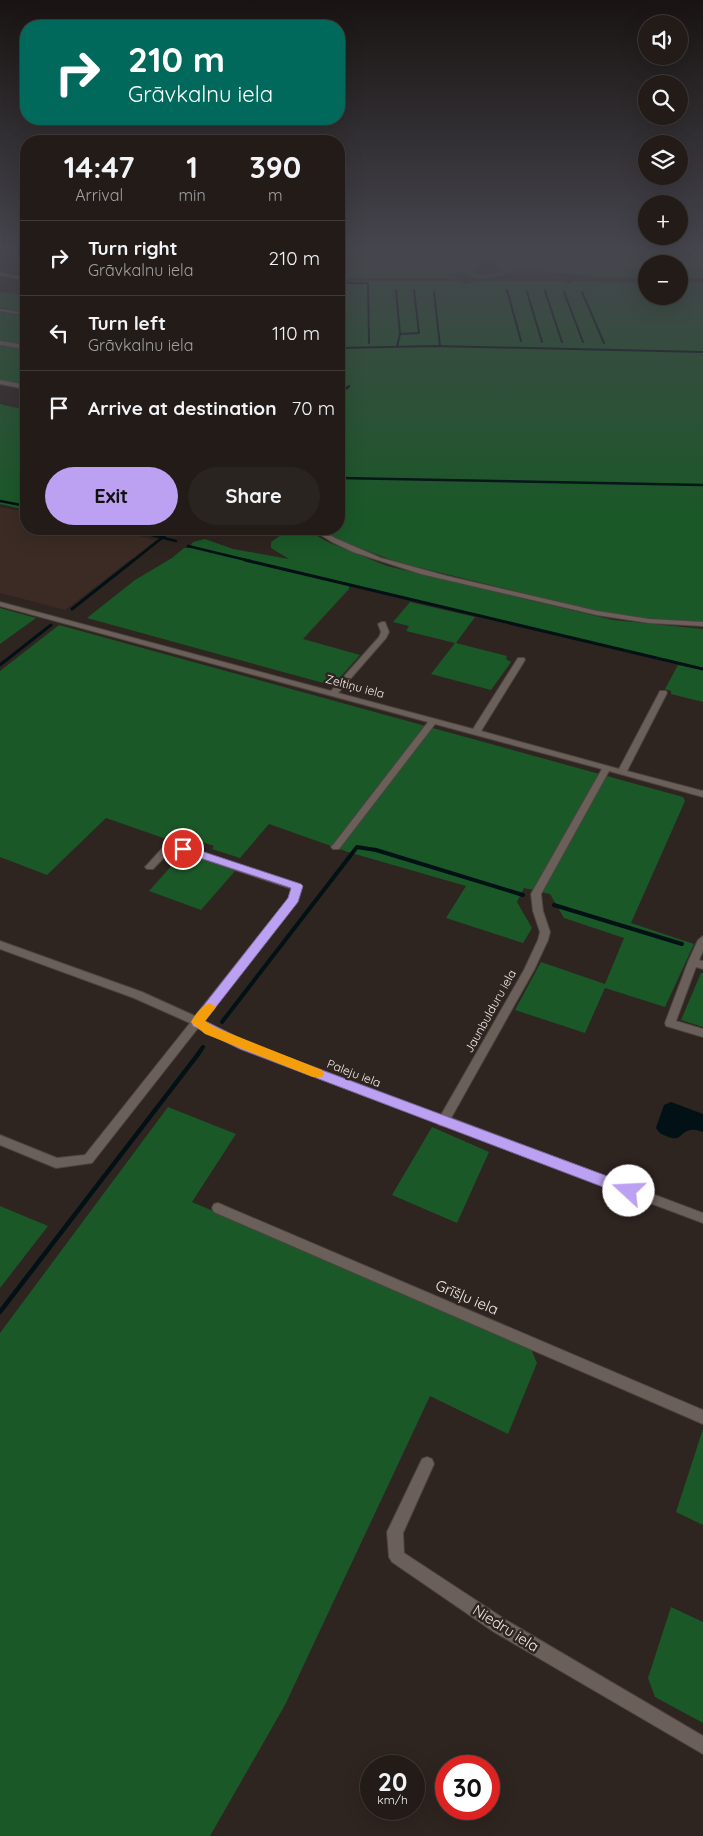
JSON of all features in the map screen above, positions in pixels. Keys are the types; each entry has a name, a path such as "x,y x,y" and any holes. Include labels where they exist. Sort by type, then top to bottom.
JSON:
{"street":[{"path":"0,343 20,346"},
{"path":"0,382 20,386"},
{"path":"324,535 370,557 468,583 615,618 648,622 703,624"},
{"name":"Zeltiņu iela","path":"0,604 703,794"},
{"path":"334,693 382,638 385,632 382,624"},
{"path":"476,732 521,660"},
{"path":"622,772 663,693"},
{"path":"336,848 434,720"},
{"name":"Jaunbulduru iela","path":"443,1122 543,940 545,932 538,911 536,894 607,768"},
{"path":"0,1140 56,1163 88,1160 294,899 297,886 170,845 150,867"},
{"path":"703,940 698,964 670,1023 703,1033"},
{"name":"Paleju iela","path":"0,945 138,995 245,1046 443,1122 703,1218"},
{"name":"Grīšļu iela","path":"218,1208 703,1418"},
{"name":"Niedru iela","path":"427,1464 395,1532 397,1557 500,1626 703,1746"}],"shaded area":[{"path":"0,507 20,511 20,535 133,535 156,540 65,610 0,593"},
{"path":"671,1102 703,1114 703,1132 691,1130 678,1138 671,1138 661,1134 656,1128 664,1105"}],"green space":[{"path":"0,336 20,336 20,343 0,340"},
{"path":"345,336 703,336 703,622 616,616 397,562 338,540 329,535 345,535"},
{"path":"0,346 20,349 20,384 0,380"},
{"path":"0,404 20,409 20,509 0,504"},
{"path":"281,535 315,535 387,566 613,620 703,629 703,668 349,586 349,589 303,639 360,655 336,682 327,684 87,618 135,580 172,558 184,548 189,548 193,542 205,539 233,549 289,559 271,548 271,542"},
{"path":"410,602 475,617 456,643 507,656 506,659 511,662 491,690 431,674 455,643 406,631 409,626 393,622"},
{"path":"0,608 36,618 0,644"},
{"path":"59,625 683,797 685,801 631,923 694,944 665,1007 605,988 585,1033 515,1010 541,962 605,984 624,938 564,918 550,894 524,888 517,902 532,928 523,943 446,918 466,886 348,852 269,824 240,858 212,849 214,846 196,840 189,847 106,818 47,875 0,857 0,671"},
{"path":"678,665 703,670 703,702 671,694 671,691 665,689"},
{"path":"183,853 235,871 201,910 149,891"},
{"path":"701,973 703,973 703,1027 681,1020"},
{"path":"168,1107 236,1134 192,1202 392,1287 531,1349 537,1363 508,1434 430,1396 285,1705 210,1836 0,1836 0,1333"},
{"path":"432,1127 489,1152 457,1223 392,1195"},
{"path":"0,1206 48,1226 0,1288"},
{"path":"703,1429 703,1525 676,1512"},
{"path":"671,1607 703,1622 703,1723 655,1697 648,1678"}],"waterway":[{"path":"369,336 369,343"},
{"path":"397,347 400,336"},
{"path":"439,336 440,346"},
{"path":"520,336 521,341"},
{"path":"540,336 542,342"},
{"path":"560,336 562,342"},
{"path":"581,336 583,342"},
{"path":"601,336 604,343"},
{"path":"345,348 397,347"},
{"path":"397,347 703,352"},
{"path":"345,478 703,485"},
{"path":"0,501 20,505"},
{"path":"152,535 162,538"},
{"path":"162,538 166,535"},
{"path":"133,561 162,538"},
{"path":"162,538 176,541"},
{"path":"188,546 250,561"},
{"path":"72,609 134,560"},
{"path":"245,560 703,669"},
{"path":"0,665 51,625"},
{"path":"222,1022 357,847 376,850 523,895"},
{"path":"554,905 682,944"},
{"path":"198,1054 203,1047"},
{"path":"0,1312 199,1053"}],"slow traffic":[{"path":"210,1007 198,1022 210,1030 245,1046 318,1074"}],"route":[{"path":"183,849 297,886 294,899 198,1022 210,1030 245,1046 629,1191"}]}
